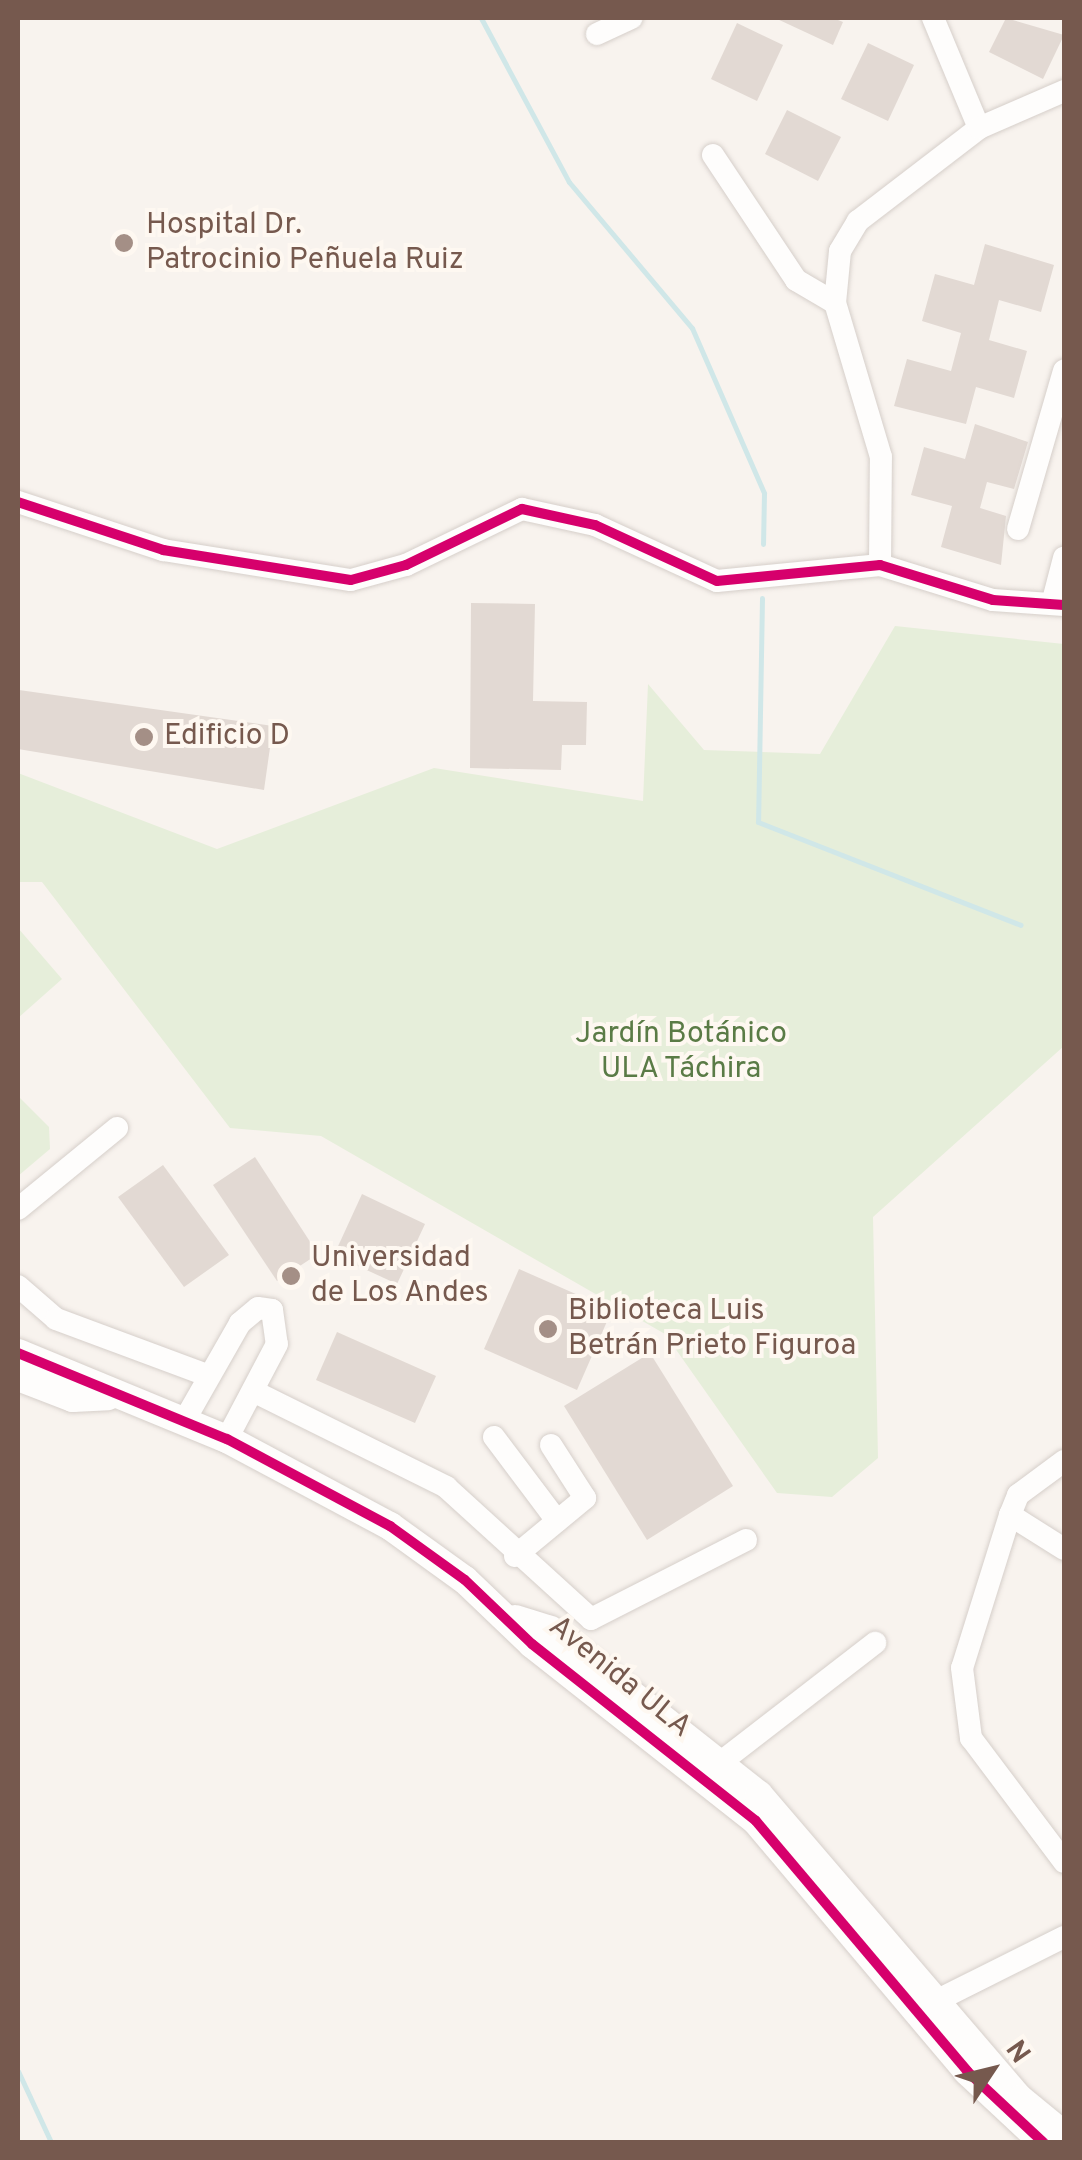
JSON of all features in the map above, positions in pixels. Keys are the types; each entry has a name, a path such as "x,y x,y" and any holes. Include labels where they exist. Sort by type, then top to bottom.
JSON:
{"street":[{"path":"597,34 632,18"},
{"path":"933,18 979,128"},
{"path":"880,566 878,428 835,303 840,250 858,222 979,128 1064,91"},
{"path":"713,155 796,280 835,303"},
{"path":"1018,529 1055,440 1064,370"},
{"path":"18,502 163,550 350,580 406,565 522,509 595,524 717,581 880,566 993,600 1058,604 1064,558"},
{"path":"18,1210 116,1128"},
{"path":"18,1286 56,1319 209,1376"},
{"path":"183,1423 248,1312 272,1310 277,1344 227,1439"},
{"name":"Avenida ULA","path":"18,1353 108,1396 227,1439 390,1526 515,1619 532,1644 756,1821 926,2004 1020,2099 1064,2135"},
{"name":"Avenida ULA","path":"18,1377 73,1398 108,1396"},
{"path":"253,1392 446,1487 514,1556 583,1616 602,1620 746,1540"},
{"path":"494,1437 556,1521"},
{"path":"514,1556 586,1494 551,1446"},
{"path":"1064,1461 1018,1495 971,1626 964,1706 987,1767 1064,1862"},
{"path":"1010,1515 1064,1549"},
{"name":"Avenida ULA","path":"515,1619 550,1630 721,1762 792,1830 926,2004 1043,2142"},
{"path":"721,1762 876,1643"},
{"path":"926,2004 1064,1936"}],"green space":[{"name":"Jardín Botánico ULA Táchira","path":"895,626 1064,644 1064,1046 873,1217 878,1458 832,1497 777,1493 665,1334 321,1136 230,1128 42,882 18,882 18,773 217,849 434,768 643,801 648,684 704,750 820,754"},
{"path":"18,928 62,979 18,1018"},
{"path":"18,1096 49,1127 50,1149 18,1176"}],"building":[{"path":"775,18 833,18 843,22 833,45"},
{"path":"1006,18 1064,35 1043,79 989,52"},
{"path":"737,23 783,45 757,101 711,79"},
{"path":"868,43 914,65 888,121 841,99"},
{"path":"787,110 841,137 818,181 765,154"},
{"path":"985,244 1054,265 1041,312 999,300 989,340 1027,351 1014,398 976,387 966,424 894,406 907,359 951,371 961,333 922,321 935,274 974,285"},
{"path":"975,424 1028,442 1014,489 987,482 980,508 1006,516 1001,565 941,547 952,506 911,495 924,447 965,459"},
{"path":"471,603 535,604 533,701 587,702 586,745 562,745 561,770 470,768"},
{"name":"Edificio D","path":"19,690 273,726 264,790 18,749"},
{"path":"255,1157 318,1254 277,1281 213,1185"},
{"path":"163,1165 229,1255 184,1287 118,1197"},
{"path":"362,1194 425,1224 397,1284 334,1255"},
{"name":"Biblioteca Luis Betrán Prieto Figuroa","path":"519,1269 612,1310 577,1390 484,1349"},
{"path":"337,1332 436,1376 415,1423 316,1380"},
{"path":"650,1353 733,1486 647,1540 564,1406"}],"waterway":[{"path":"481,18 569,182 692,328 764,493 763,544"},
{"path":"762,598 758,822 1021,925"},
{"path":"18,2071 51,2142"}],"cycle path":[{"path":"18,502 163,550 351,580 406,565 522,509 595,525 717,581 880,565 993,600 1064,605"},
{"path":"18,1353 227,1439 390,1526 465,1580 532,1644 756,1821 967,2071 1043,2142"}],"place":[{"name":"Hospital Dr. Patrocinio Peñuela Ruiz","path":"124,243"},
{"name":"Edificio D","path":"144,737"},
{"name":"Universidad de Los Andes","path":"291,1276"},
{"name":"Biblioteca Luis Betrán Prieto Figuroa","path":"548,1329"}]}
